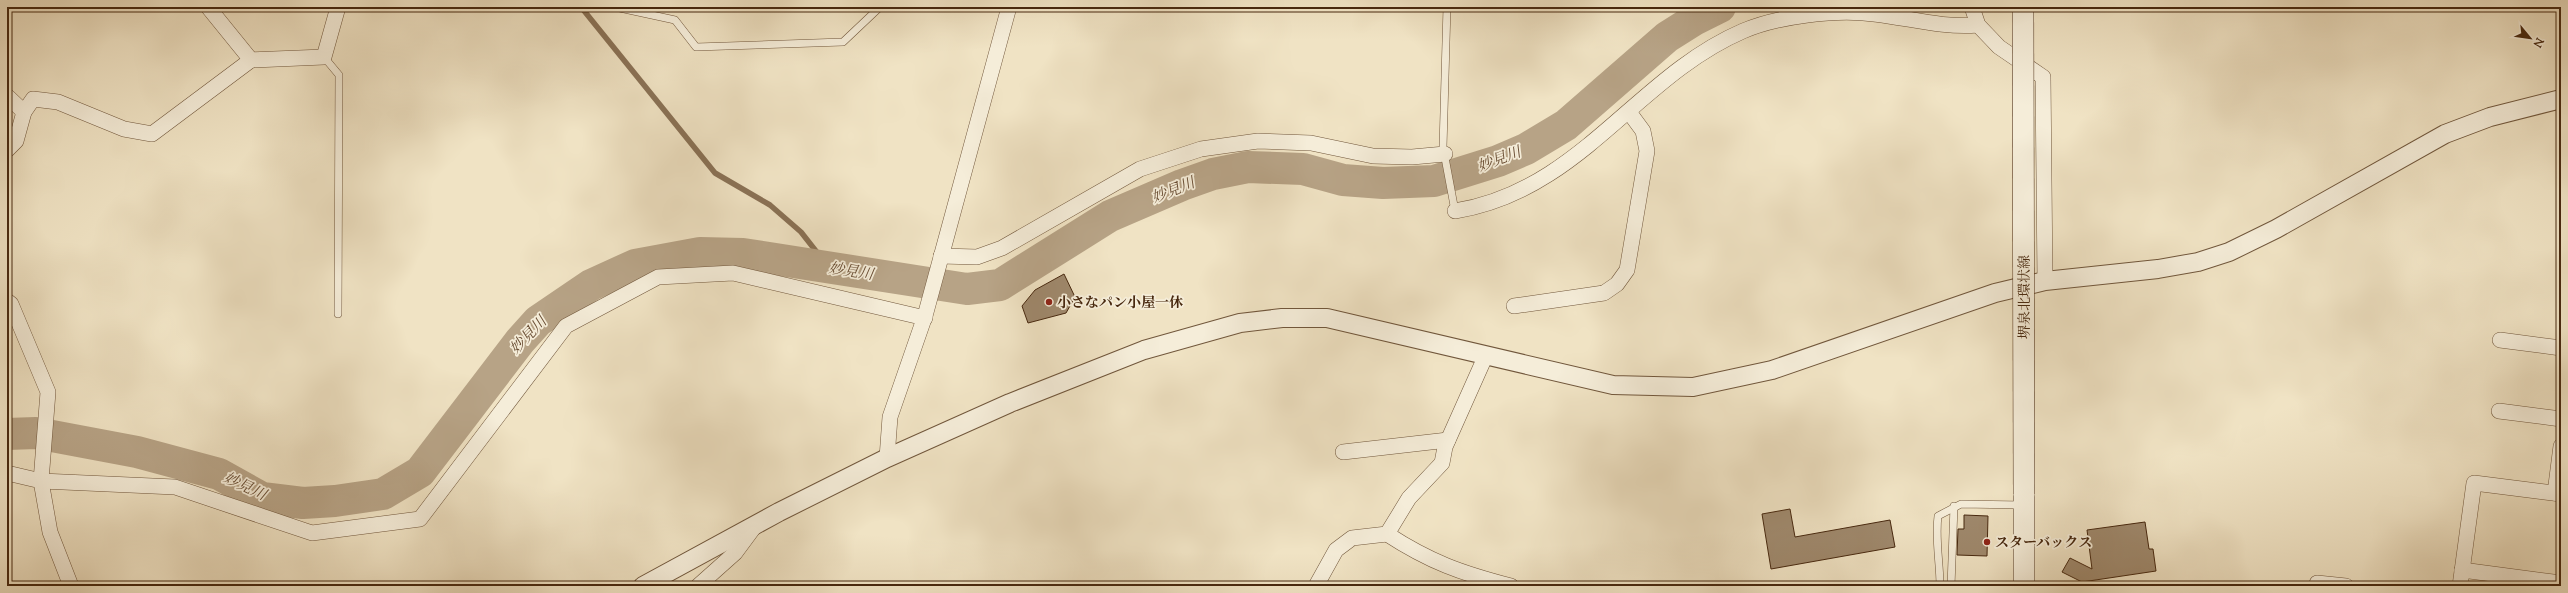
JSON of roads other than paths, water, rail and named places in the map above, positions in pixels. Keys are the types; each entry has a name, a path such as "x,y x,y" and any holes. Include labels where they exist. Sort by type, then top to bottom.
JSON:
{"main road":[{"name":"堺泉北環状線","path":"2023,7 2024,586"}],"street":[{"path":"208,7 251,60"},
{"path":"7,150 16,141 24,112 34,99 58,102 124,129 152,134 251,60 324,57 338,7"},
{"path":"887,458 890,417 925,317 1009,7"},
{"path":"1972,7 1978,25 1999,47 2043,77 2045,281"},
{"path":"1455,211 1483,206 1514,194 1551,173 1597,140 1665,80 1714,45 1744,30 1783,19 1826,14 1872,14 1954,27 1978,25"},
{"path":"7,96 24,112"},
{"path":"643,586 755,525 887,458 1010,403 1144,350 1240,323 1282,318 1328,318 1613,385 1693,387 1772,370 1995,293 2045,281 2158,269 2198,262 2229,252 2276,229 2445,134 2490,118 2561,100"},
{"path":"1514,306 1604,293 1617,284 1626,270 1647,151 1644,131 1629,112"},
{"path":"941,257 977,257 1002,248 1140,169 1201,149 1258,140 1311,143 1373,156 1412,157 1445,154"},
{"path":"7,473 41,480 175,487 312,533 420,519 566,326 658,277 733,273 925,317"},
{"path":"7,301 11,304 48,392 41,480 50,532 71,586"},
{"path":"2500,340 2561,348"},
{"path":"1387,534 1409,498 1442,463 1448,440 1486,355"},
{"path":"2499,411 2561,419"},
{"path":"1343,452 1448,440"},
{"path":"2460,586 2474,483 2558,494 2561,446"},
{"path":"698,586 735,553 755,525"},
{"path":"1316,586 1336,550 1352,538 1387,534 1419,555 1447,568 1511,586"},
{"path":"2462,570 2561,583"},
{"path":"2317,582 2346,586"}],"lane":[{"path":"614,7 675,20 696,47 843,42 880,7"},
{"path":"1447,7 1445,154 1455,211"},
{"path":"324,57 339,75 338,314"},
{"path":"1940,586 1940,550 1936,533 1938,516 1954,506 1961,504 2024,500"},
{"path":"1951,586 1954,506"}],"waterway":[{"path":"581,7 715,173 770,205 801,232 830,269"},
{"name":"妙見川","path":"7,434 36,433 137,452 219,474 262,498 303,503 335,501 383,494 420,472 520,341 538,321 591,285 635,265 700,253 743,254 967,289 1000,285 1110,216 1182,185 1213,174 1248,167 1303,169 1343,180 1383,183 1434,181 1498,161 1526,149 1566,125 1667,37 1694,20 1720,7"}],"place":[{"name":"小さなパン小屋一休","path":"1049,302"},
{"name":"スターバックス","path":"1987,542"}]}
